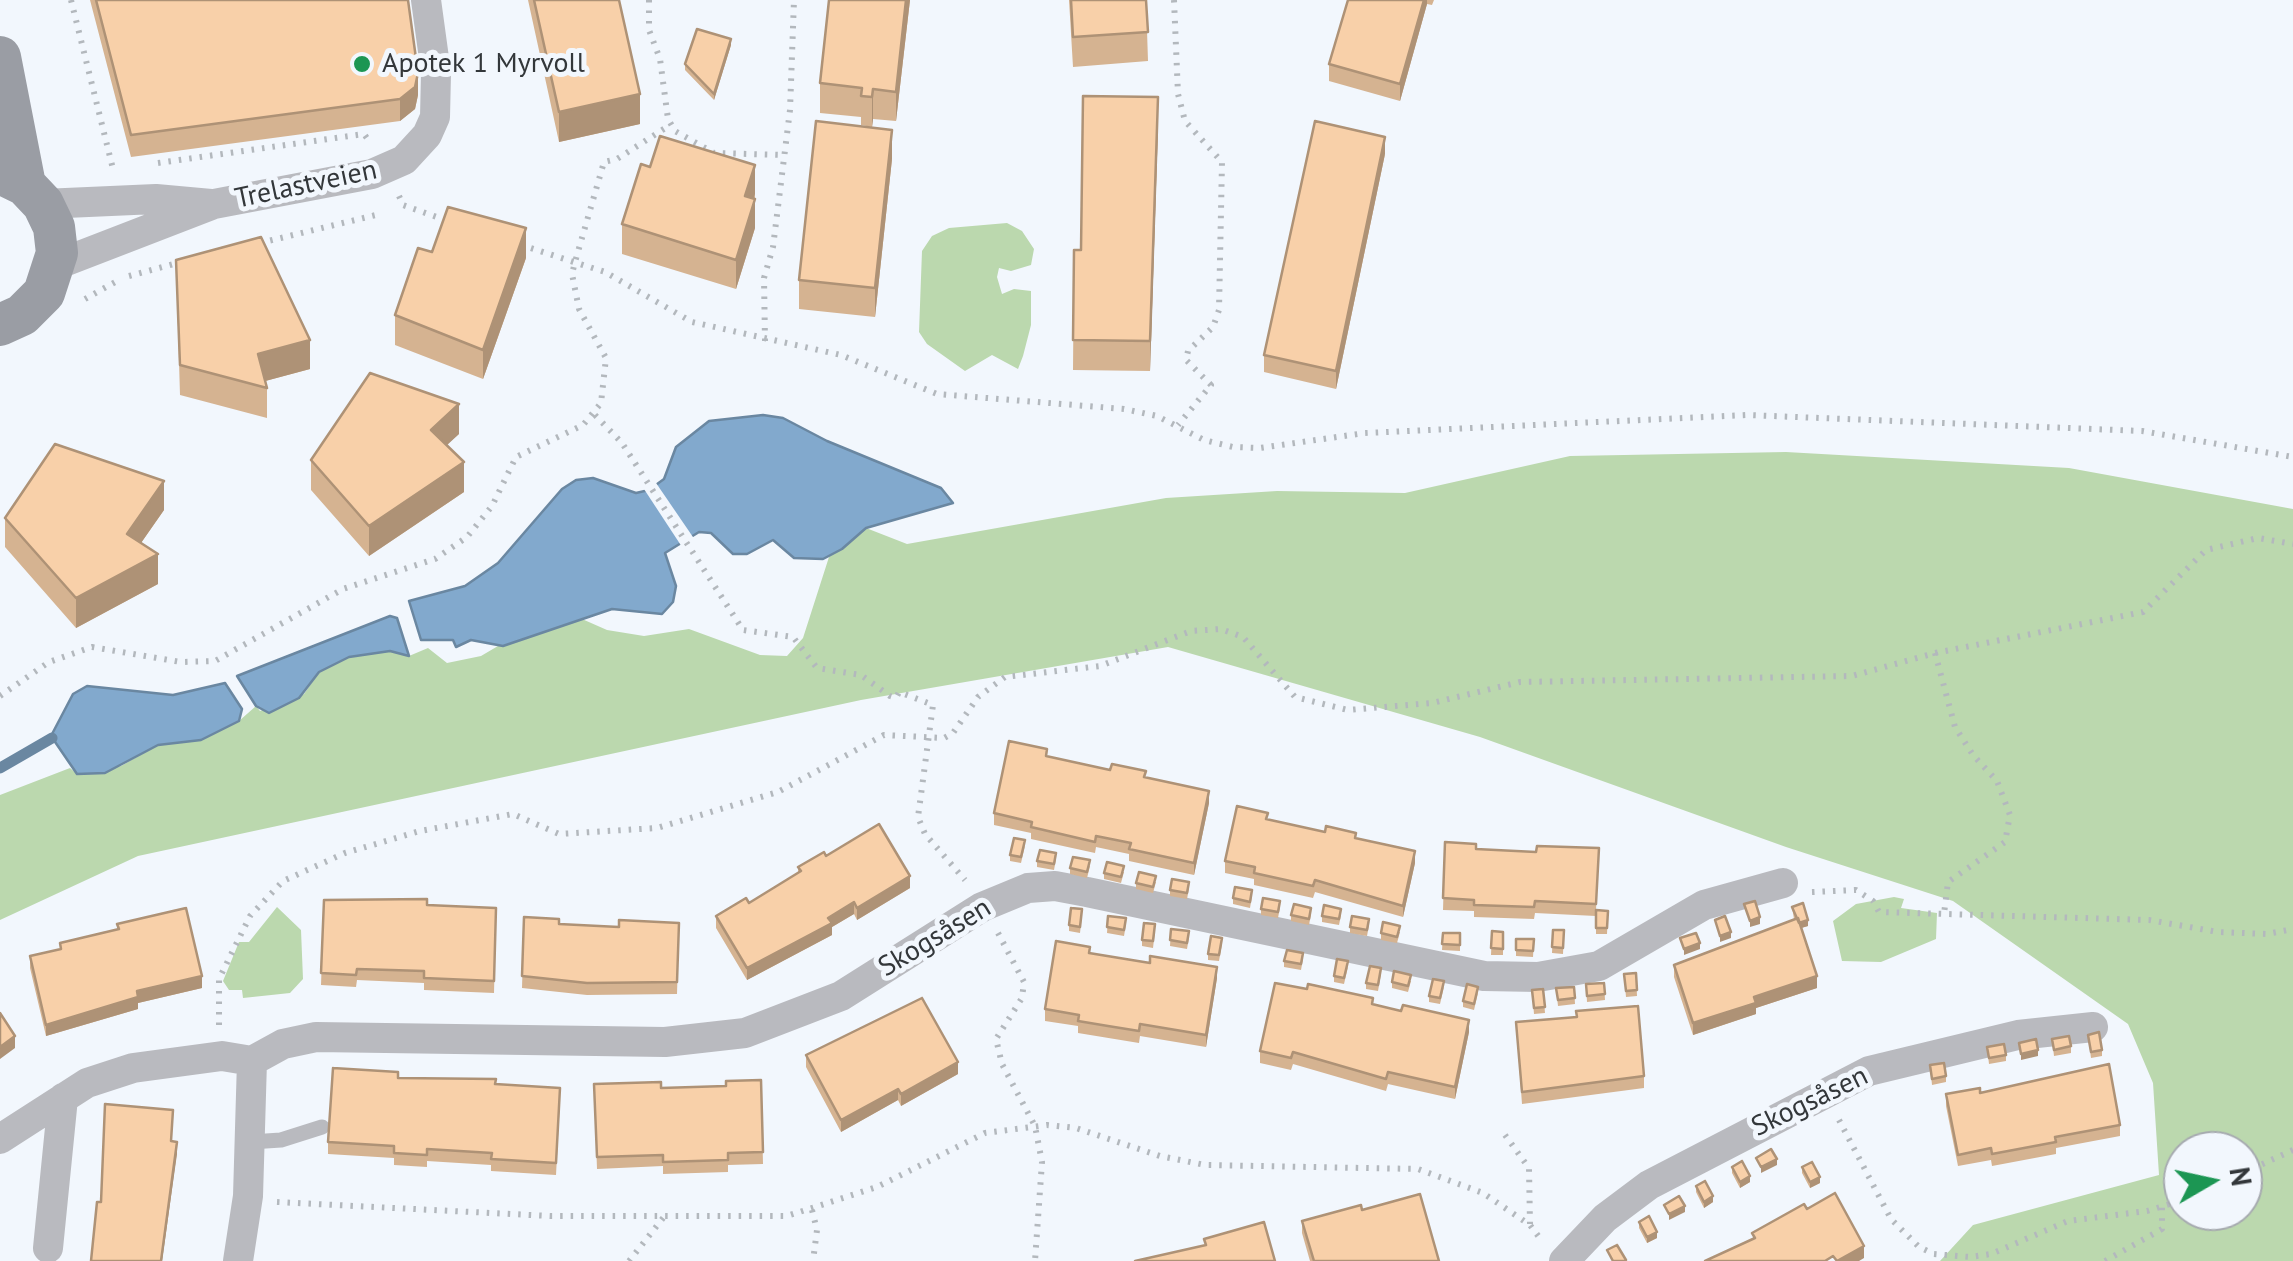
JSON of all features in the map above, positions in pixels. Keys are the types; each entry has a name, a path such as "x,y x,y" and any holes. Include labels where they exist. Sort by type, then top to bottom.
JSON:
{"main road":[{"path":"0,57 23,187 54,227 56,265 34,305 0,324"}],"street":[{"name":"Trelastveien","path":"56,265 214,204 372,174 404,160 418,147 435,116 437,95 426,0"},
{"name":"Trelastveien","path":"23,187 214,204"},
{"name":"Skogsåsen","path":"0,1139 87,1083 133,1068 237,1058 316,1037 665,1042 746,1033 841,996 982,906 1028,888 1054,886 1452,970 1538,976 1600,966 1704,904 1783,883"},
{"name":"Skogsåsen","path":"1556,1255 1649,1185 1824,1092 1900,1061 2018,1036 2094,1027"},
{"path":"237,1058 250,1142 248,1196 238,1261"},
{"path":"48,1248 62,1098"}],"lane":[{"path":"250,1142 281,1140 322,1127"}],"path":[{"path":"71,0 113,170"},
{"path":"649,0 648,30 660,59 670,124 714,153 785,154"},
{"path":"765,341 764,278 774,247 785,154 794,0"},
{"path":"1174,0 1178,94 1185,121 1222,162 1216,320 1188,351 1186,360 1211,385 1178,424"},
{"path":"0,696 49,662 92,646 181,662 215,661 344,589 435,559 477,526 516,456 584,426 595,415 606,390 606,358 580,309 572,274 574,262 604,162 617,159 670,124"},
{"path":"403,205 462,226"},
{"path":"252,244 380,214"},
{"path":"518,244 604,272 692,322 841,355 937,394 1124,409 1178,424 1204,440 1232,448 1260,448 1365,433 1747,415 2142,431 2293,457"},
{"path":"76,307 122,279 195,259"},
{"path":"595,415 622,442 743,630 793,637 817,668 861,675 890,696 896,698 899,692 933,704 917,808 920,825 982,906 1024,982 1022,998 996,1039 1002,1064 1035,1126 1043,1194 1035,1261"},
{"path":"237,1058 217,1000 226,959 265,896 307,869 401,836 513,814 559,834 657,828 778,792 884,736 929,738 953,734 978,697 1005,677 1100,666 1206,628 1243,637 1295,697 1348,710 1432,702 1520,682 1852,676 1935,652 2144,612 2206,550 2258,538 2293,544"},
{"path":"1935,652 1955,727 1972,756 1998,781 2010,814 2004,842 1948,882 1944,914"},
{"path":"1783,883 1786,892 1856,890 1873,900 1879,912 2149,920 2218,932 2267,934 2293,929"},
{"path":"1824,1092 1892,1218 1919,1247 1934,1254 1970,1258 1991,1254 2068,1220 2162,1207 2162,1229 2105,1261"},
{"path":"248,1196 294,1206 453,1208 550,1216 667,1213 760,1218 812,1210 877,1188 985,1133 1035,1126 1076,1128 1160,1156 1205,1165 1418,1169 1483,1193 1530,1226 1556,1255"},
{"path":"1505,1135 1529,1168 1530,1226"},
{"path":"2263,1164 2293,1150"},
{"path":"812,1210 817,1230 812,1261"},
{"path":"629,1261 667,1213"}],"green space":[{"path":"1007,223 1022,231 1034,249 1031,265 1011,271 999,268 997,277 1002,294 1014,289 1031,291 1031,325 1023,356 1018,369 992,355 965,371 927,344 919,332 922,251 932,236 949,228"},
{"path":"1786,452 2069,468 2293,509 2293,1261 1940,1261 1973,1225 2159,1175 2153,1083 2128,1024 1953,901 1786,847 1480,737 1168,647 861,700 138,856 0,920 0,795 70,768 77,774 121,766 158,745 239,721 256,706 260,711 304,694 319,672 349,657 390,651 409,656 428,648 447,663 481,656 498,646 582,619 607,630 644,636 689,629 760,655 787,656 803,638 829,557 866,528 907,544 1166,498 1277,491 1405,493 1570,456"},
{"path":"1894,897 1904,899 1901,908 1937,913 1936,939 1881,962 1842,961 1833,921 1856,904"},
{"path":"277,907 301,930 303,979 290,993 243,998 242,990 229,990 223,981 239,942 249,942"}],"water":[{"path":"763,415 783,418 827,441 941,488 953,503 866,528 823,559 794,558 773,540 747,554 733,554 711,533 699,532 665,553 676,586 673,602 662,614 612,609 503,646 471,640 456,647 453,640 421,640 409,601 465,586 498,563 562,489 576,480 593,478 636,493 649,490 664,479 676,447 709,421"},
{"path":"390,616 397,618 409,656 390,651 349,657 319,672 299,698 269,713 256,706 237,676"},
{"path":"225,683 242,709 239,721 201,740 158,745 105,773 77,774 51,736 73,694 87,686 173,695"}],"pier":[{"path":"654,480 695,540 682,547 642,486"}],"building":[{"path":"96,0 408,0 418,73 415,87 400,99 131,135"},
{"path":"534,0 619,0 640,94 559,112"},
{"path":"829,0 906,0 896,92 873,89 872,97 861,96 862,88 820,83"},
{"path":"1071,0 1146,0 1148,32 1073,37"},
{"path":"1348,0 1424,0 1400,84 1329,64"},
{"path":"697,29 731,39 714,94 685,64"},
{"path":"1083,96 1158,97 1150,341 1073,340 1074,250 1081,250"},
{"path":"816,121 892,130 875,288 799,280"},
{"path":"1315,121 1385,137 1336,371 1264,355"},
{"path":"660,136 755,165 745,196 755,199 736,260 622,224 641,164 650,167"},
{"path":"448,207 526,228 483,350 395,315 418,248 432,252"},
{"path":"261,237 310,340 258,354 267,388 180,365 176,260"},
{"path":"370,373 459,404 431,430 464,462 369,526 311,460"},
{"path":"55,444 164,481 127,534 158,554 76,598 5,518"},
{"path":"1009,741 1047,749 1046,756 1110,770 1112,764 1146,771 1144,777 1209,791 1194,863 1129,849 1131,843 1096,836 1095,842 1031,827 1032,822 994,813"},
{"path":"1237,806 1268,813 1266,819 1325,832 1326,826 1356,833 1355,838 1415,851 1403,906 1315,880 1313,886 1254,873 1255,867 1225,861"},
{"path":"879,824 910,876 857,908 854,902 828,918 832,923 747,968 716,916 746,898 749,903 801,871 798,867 824,852 826,856"},
{"path":"1014,838 1025,840 1021,857 1010,855"},
{"path":"1445,842 1476,844 1476,849 1536,852 1537,846 1599,848 1596,904 1535,901 1534,907 1474,905 1474,900 1443,898"},
{"path":"1040,850 1056,853 1054,864 1037,861"},
{"path":"1073,857 1090,860 1087,872 1070,868"},
{"path":"1107,862 1124,866 1121,877 1104,873"},
{"path":"1139,872 1156,876 1153,887 1136,883"},
{"path":"1172,879 1189,882 1187,893 1170,890"},
{"path":"1235,887 1252,890 1250,902 1233,898"},
{"path":"1263,898 1280,901 1278,912 1261,909"},
{"path":"427,899 427,905 496,908 494,981 424,978 424,971 357,969 356,975 321,973 324,900"},
{"path":"1755,901 1760,917 1750,921 1744,904"},
{"path":"1803,903 1808,920 1799,923 1792,907"},
{"path":"1294,904 1311,908 1309,919 1291,915"},
{"path":"1324,905 1341,909 1339,919 1322,916"},
{"path":"186,908 202,976 137,991 138,997 46,1025 30,956 61,949 60,943 119,929 117,924"},
{"path":"1071,908 1082,909 1080,927 1069,925"},
{"path":"1596,910 1608,911 1607,928 1596,928"},
{"path":"1108,916 1126,918 1124,930 1107,927"},
{"path":"1352,916 1369,919 1367,930 1350,927"},
{"path":"1725,916 1731,932 1720,936 1715,920"},
{"path":"524,917 559,919 559,924 619,927 619,920 679,923 677,982 587,983 522,976"},
{"path":"1798,918 1817,976 1754,997 1756,1003 1693,1023 1674,965"},
{"path":"1383,922 1400,926 1397,937 1381,933"},
{"path":"1144,923 1155,924 1153,941 1142,940"},
{"path":"1171,929 1189,931 1187,943 1170,940"},
{"path":"1553,930 1564,930 1563,948 1552,947"},
{"path":"1492,931 1503,932 1503,949 1491,948"},
{"path":"1443,933 1460,933 1460,945 1442,944"},
{"path":"1696,933 1700,943 1684,949 1680,938"},
{"path":"1211,936 1222,938 1219,955 1208,954"},
{"path":"1516,939 1534,939 1533,951 1516,950"},
{"path":"1056,941 1090,947 1089,953 1150,963 1150,956 1217,967 1206,1035 1140,1024 1139,1031 1108,1026 1078,1021 1079,1015 1045,1009"},
{"path":"1287,950 1303,953 1301,964 1284,961"},
{"path":"1337,959 1348,961 1344,978 1334,976"},
{"path":"1370,966 1381,968 1378,985 1366,983"},
{"path":"1394,971 1411,975 1408,986 1392,982"},
{"path":"1636,973 1637,990 1626,991 1624,974"},
{"path":"1433,979 1444,981 1440,998 1429,996"},
{"path":"1275,983 1307,989 1308,984 1373,998 1372,1004 1401,1011 1403,1005 1469,1020 1455,1087 1388,1072 1386,1079 1293,1052 1291,1058 1260,1051"},
{"path":"1604,983 1605,994 1587,996 1586,984"},
{"path":"1467,984 1478,987 1474,1004 1463,1001"},
{"path":"1574,987 1575,998 1558,1000 1556,988"},
{"path":"1543,989 1545,1007 1534,1008 1532,990"},
{"path":"922,998 958,1062 901,1094 898,1089 841,1120 806,1055"},
{"path":"1638,1006 1644,1076 1522,1092 1516,1022 1577,1017 1576,1011"},
{"path":"0,1013 15,1036 0,1047"},
{"path":"2099,1032 2102,1050 2091,1052 2088,1035"},
{"path":"2069,1036 2071,1046 2054,1050 2052,1039"},
{"path":"2036,1039 2038,1050 2021,1054 2019,1043"},
{"path":"2004,1044 2006,1055 1989,1058 1987,1047"},
{"path":"1944,1063 1946,1076 1932,1079 1930,1065"},
{"path":"2109,1064 2120,1125 1992,1154 1991,1148 1958,1155 1946,1094 1980,1088 1980,1093"},
{"path":"333,1068 398,1072 398,1078 496,1079 495,1084 560,1088 556,1163 491,1159 492,1153 427,1149 427,1155 394,1153 394,1146 328,1142"},
{"path":"761,1080 763,1152 728,1153 728,1160 663,1162 663,1155 597,1157 594,1084 661,1082 661,1088 726,1086 726,1081"},
{"path":"105,1104 173,1110 171,1141 177,1142 161,1261 91,1261 97,1202 101,1202"},
{"path":"1771,1149 1777,1159 1761,1167 1756,1158"},
{"path":"1742,1161 1750,1176 1740,1182 1732,1167"},
{"path":"1812,1162 1820,1177 1810,1182 1802,1167"},
{"path":"1705,1181 1713,1196 1704,1202 1696,1186"},
{"path":"1835,1193 1864,1246 1837,1261 1833,1256 1825,1261 1705,1261 1755,1238 1752,1233 1804,1204 1807,1209"},
{"path":"1420,1194 1439,1261 1314,1261 1302,1221"},
{"path":"1679,1196 1685,1206 1669,1214 1664,1205"},
{"path":"1649,1216 1657,1232 1647,1237 1639,1222"},
{"path":"1264,1222 1275,1261 1135,1261 1206,1245 1204,1239"},
{"path":"1617,1245 1626,1260 1613,1261 1607,1250"}],"waterway":[{"path":"0,768 52,738"}],"place":[{"name":"Apotek 1 Myrvoll","path":"362,64"}]}
